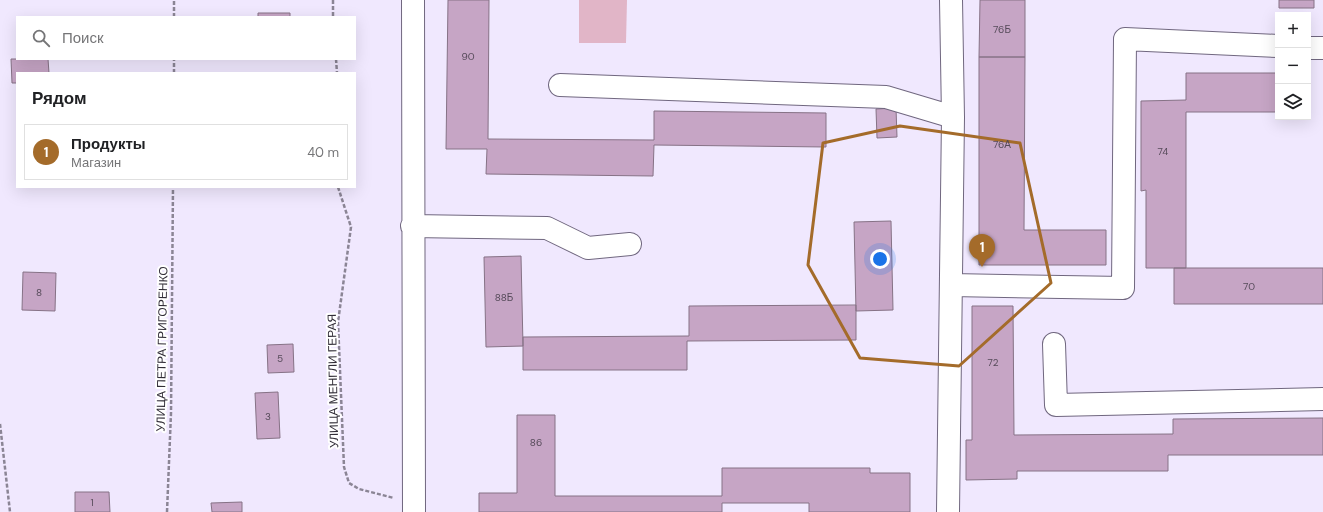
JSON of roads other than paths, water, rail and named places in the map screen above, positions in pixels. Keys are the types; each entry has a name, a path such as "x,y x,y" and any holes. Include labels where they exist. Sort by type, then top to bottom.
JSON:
{"street":[{"path":"413,0 412,226 414,507"},
{"path":"948,512 952,117 951,0"},
{"path":"951,285 1123,288 1125,39 1275,46"},
{"path":"1311,48 1323,48"},
{"path":"560,85 886,97 952,117"},
{"path":"412,226 547,228 588,248 630,244"},
{"path":"1054,344 1056,406 1323,399"}],"place":[{"name":"Продукты","path":"982,267"}]}
